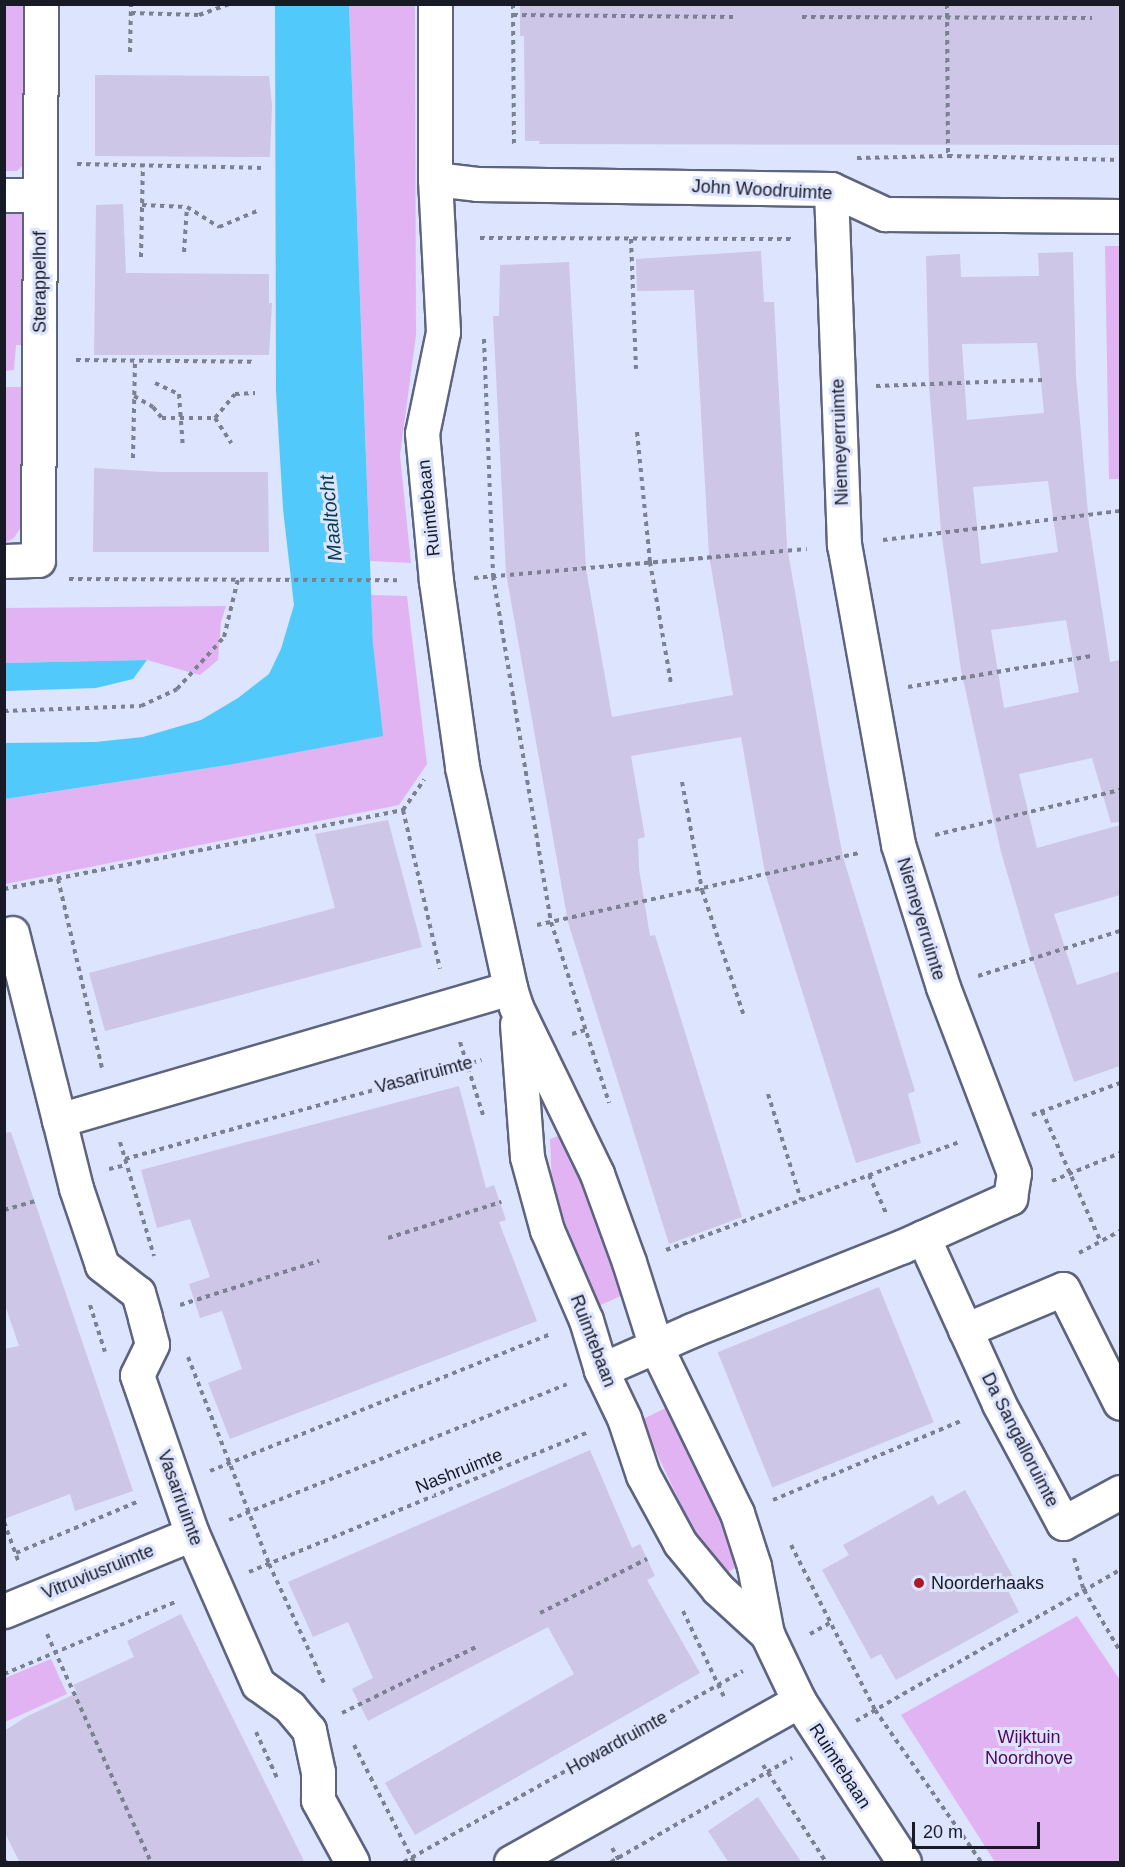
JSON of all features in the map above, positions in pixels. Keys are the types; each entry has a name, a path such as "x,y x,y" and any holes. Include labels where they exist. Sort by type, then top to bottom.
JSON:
{"street":[{"name":"Sterappelhof","path":"38,560 41,4"},
{"name":"Ruimtebaan","path":"435,4 435,179 442,332 422,433 436,581 462,766 496,934 527,1048 597,1173 656,1347 737,1513 754,1566 771,1643 799,1701 822,1740 904,1863"},
{"name":"John Woodruimte","path":"435,179 477,184 514,182 831,189 885,214 1120,216"},
{"name":"Niemeyerruimte","path":"831,189 844,545 870,693 898,844 943,987 1014,1173 1010,1198"},
{"path":"4,195 40,195"},
{"path":"4,561 38,560"},
{"name":"Vasariruimte","path":"12,933 76,1188 102,1265 138,1293 152,1344 137,1375 174,1486 214,1586 258,1684 291,1707 309,1730 318,1772 318,1800 352,1863"},
{"path":"59,1120 513,998"},
{"name":"Ruimtebaan","path":"527,1048 527,1157 547,1230 586,1320 601,1370 624,1418 643,1475 680,1543 718,1589 771,1643"},
{"path":"601,1370 923,1237 1010,1198"},
{"name":"Da Sangalloruimte","path":"923,1237 999,1404 1063,1523 1120,1492"},
{"path":"965,1330 1063,1289 1120,1402"},
{"name":"Vitruviusruimte","path":"19,1605 192,1534"},
{"path":"511,1863 799,1701"}],"path":[{"path":"130,52 131,4"},
{"path":"131,13 199,15 229,4"},
{"path":"513,4 514,182"},
{"path":"947,4 948,156"},
{"path":"513,15 733,17"},
{"path":"802,17 1092,18"},
{"path":"40,163 264,168"},
{"path":"141,257 143,165"},
{"path":"477,184 480,250"},
{"path":"142,205 188,207 219,227 257,211"},
{"path":"184,252 188,207"},
{"path":"480,238 833,239"},
{"path":"631,239 636,369"},
{"path":"483,332 493,576 551,922 610,1108"},
{"path":"39,359 255,362"},
{"path":"133,458 135,361"},
{"path":"838,387 1043,380"},
{"path":"155,383 179,394 183,418 183,448"},
{"path":"215,418 235,394 255,393"},
{"path":"134,396 153,407 162,418 215,418"},
{"path":"215,418 231,443"},
{"path":"637,432 650,562 671,684"},
{"path":"436,581 844,545 1120,511"},
{"path":"38,560 73,581 382,579"},
{"path":"4,711 141,706 177,689 224,637 238,579"},
{"path":"870,693 1091,656"},
{"path":"4,889 403,810 430,773 462,766"},
{"path":"682,782 702,890 744,1016"},
{"path":"496,934 702,890 1120,790"},
{"path":"58,879 110,1105 157,1264"},
{"path":"943,987 1120,931"},
{"name":"Vasariruimte","path":"125,1159 585,1030"},
{"path":"656,1253 1120,1083"},
{"path":"768,1094 801,1200"},
{"path":"1042,1112 1100,1240"},
{"path":"1010,1198 1120,1153"},
{"path":"388,1238 509,1199"},
{"path":"145,1317 319,1261"},
{"path":"16,1553 174,1486 586,1320"},
{"path":"187,1353 269,1564 339,1715 412,1860"},
{"path":"192,1534 601,1370"},
{"path":"768,1502 999,1404"},
{"name":"Nashruimte","path":"4,1674 624,1418"},
{"path":"4,1522 16,1553 19,1605 54,1652 151,1863"},
{"path":"1063,1523 1084,1590 1120,1651"},
{"path":"789,1542 875,1710 981,1863"},
{"path":"540,1613 680,1543"},
{"path":"611,1863 1120,1570"},
{"name":"Howardruimte","path":"404,1863 771,1643 830,1623"},
{"path":"309,1730 478,1646"}],"green space":[{"path":"4,5 28,5 28,161 17,171 5,171"},
{"path":"349,5 415,5 416,335 400,455 411,563 370,561"},
{"path":"5,209 20,209 29,220 28,345 16,345 14,370 5,371"},
{"path":"1105,246 1120,246 1120,479 1109,479"},
{"path":"4,387 28,387 26,519 14,538 5,543"},
{"path":"371,595 407,596 427,764 399,805 5,884 5,799 228,765 373,644"},
{"path":"226,606 221,622 218,660 200,675 147,660 5,663 4,608"},
{"path":"558,1136 585,1178 628,1293 596,1307 552,1186 550,1139"},
{"path":"674,1404 725,1516 735,1568 728,1572 693,1530 641,1420"},
{"name":"Wijktuin Noordhove","path":"1077,1616 1120,1680 1120,1862 995,1862 901,1715"},
{"path":"51,1659 67,1694 5,1722 5,1678"}],"water":[{"name":"Maaltocht","path":"275,5 349,5 373,644 383,736 228,765 5,799 5,743 95,742 143,737 201,720 238,698 269,674 281,649 294,605 283,509 276,391"},
{"path":"147,660 133,679 96,688 5,691 5,663"}],"building":[{"path":"520,4 1120,4 1120,145 539,144 540,141 525,141 524,36 520,36"},
{"path":"95,75 269,76 272,105 270,157 95,156"},
{"path":"123,204 126,273 269,274 269,303 272,303 269,355 94,355 96,205"},
{"path":"761,251 764,302 774,302 787,546 826,769 843,857 915,1091 908,1094 921,1143 856,1163 765,873 741,737 631,756 645,837 638,839 639,869 650,936 655,935 742,1217 669,1244 568,922 506,573 493,316 499,316 500,265 569,262 586,569 612,717 733,695 709,555 694,290 637,291 636,259"},
{"path":"1073,252 1076,376 1089,524 1110,662 1120,660 1120,822 1111,823 1092,758 1019,774 1037,848 1120,825 1120,895 1054,914 1077,985 1120,971 1120,1066 1074,1082 1031,955 1001,852 961,670 941,531 929,386 926,256 960,254 961,277 1039,276 1038,253","holes":["1037,343 1044,413 967,420 962,344","1048,481 1058,552 981,564 973,487","1066,620 1079,692 1004,708 991,630"]},
{"path":"94,468 161,472 268,472 269,552 93,552"},
{"path":"388,820 422,947 105,1031 89,973 335,908 315,834"},
{"path":"459,1086 486,1188 494,1185 506,1220 499,1222 537,1321 230,1439 208,1383 242,1369 222,1311 200,1318 189,1284 210,1277 190,1219 157,1228 141,1170"},
{"path":"11,1132 133,1491 75,1511 70,1494 4,1519 4,1349 19,1346 4,1302 4,1133"},
{"path":"879,1287 934,1422 772,1488 718,1352"},
{"path":"590,1450 632,1548 640,1544 655,1576 647,1580 700,1673 415,1835 385,1783 574,1674 548,1627 368,1721 352,1689 373,1678 348,1622 313,1637 288,1582"},
{"name":"Noorderhaaks","path":"965,1490 1015,1580 1005,1585 1019,1612 896,1680 881,1654 871,1659 822,1570 849,1555 843,1545 933,1495 938,1505"},
{"path":"181,1614 305,1863 20,1863 4,1831 4,1731 26,1717 77,1693 73,1685 134,1657 127,1641"},
{"path":"758,1797 802,1863 729,1863 708,1831"}],"place":[{"name":"Noorderhaaks","path":"919,1583"}]}
